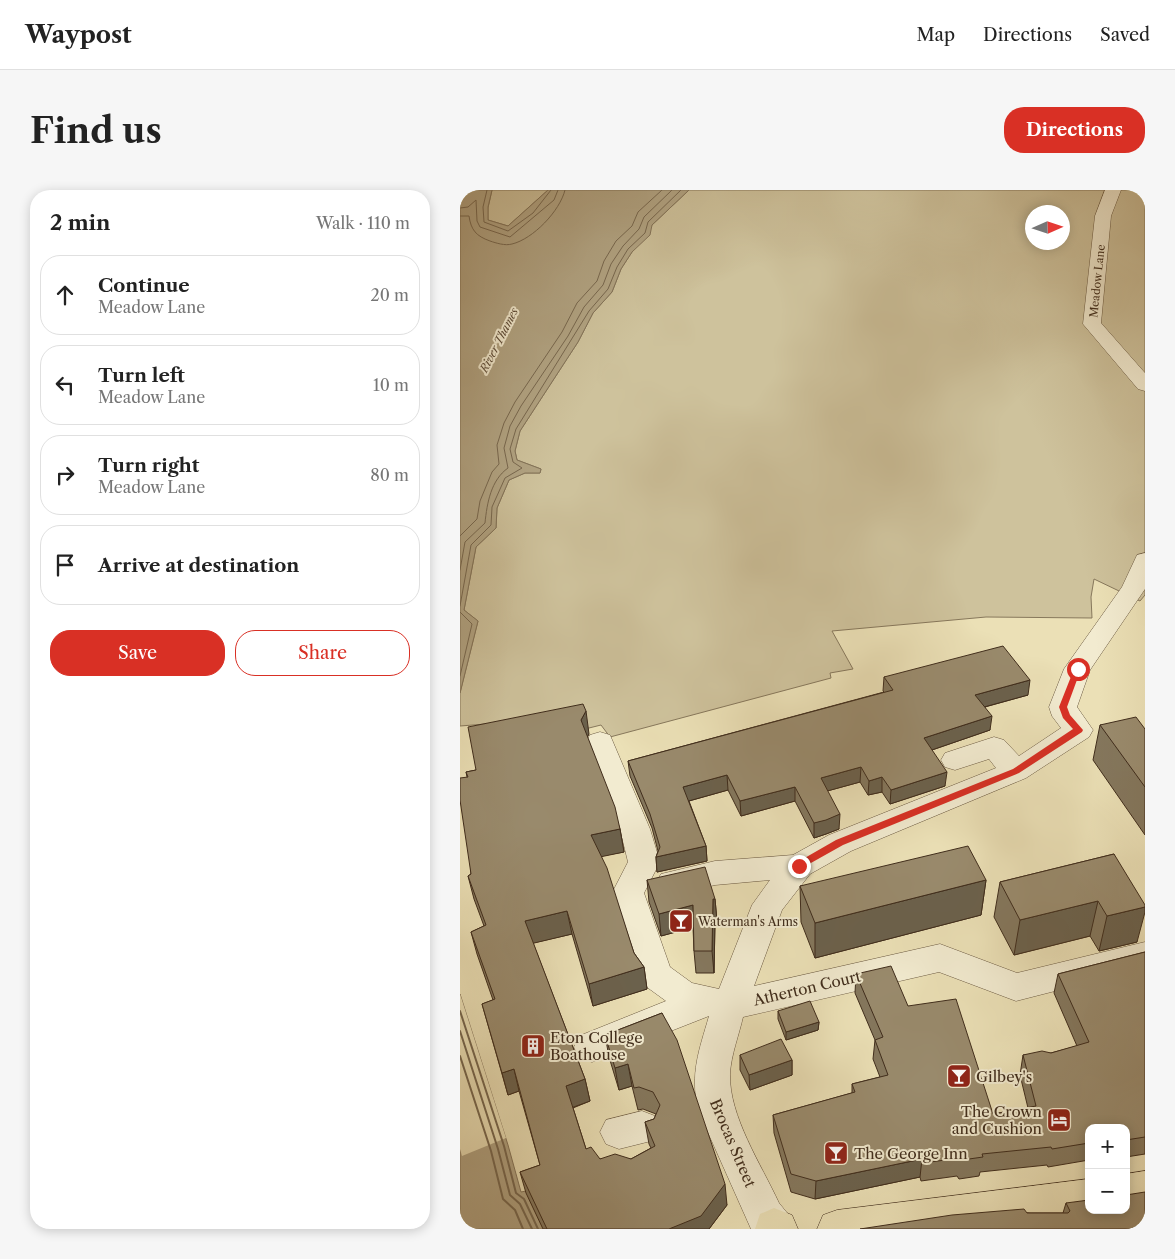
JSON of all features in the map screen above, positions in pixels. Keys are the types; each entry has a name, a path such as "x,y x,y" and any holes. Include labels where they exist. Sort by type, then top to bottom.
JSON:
{"main road":[{"path":"1130,1191 1145,1189"},
{"path":"837,1229 1038,1217 1085,1199"}],"street":[{"name":"Meadow Lane","path":"1114,190 1103,216 1092,324 1145,385"},
{"path":"600,742 635,828 644,862 628,893 656,975 683,995 718,1003 768,905 799,866 840,842 1016,771 1093,729 1066,716 1063,707 1078,669 1134,587 1145,560"},
{"path":"955,760 994,747 1016,771"},
{"path":"628,893 714,873 799,866"},
{"name":"Atherton Court","path":"592,1047 718,1003 940,958 1016,987 1145,955"},
{"name":"Brocas Street","path":"718,1003 712,1090 707,1112 765,1216 774,1228"}],"shaded area":[{"path":"492,190 548,190 508,226 488,220 488,208"},
{"path":"689,190 1145,190 1145,595 1140,601 1094,579 1091,597 1092,618 986,617 832,631 853,669 830,673 831,678 610,737 601,725 585,729 563,718 460,726 460,693 478,621 464,610 476,547 496,528 497,508 509,480 525,473 540,473 541,469 517,460 515,451 520,431 578,342 593,313 612,292 621,269 652,225"}],"water":[{"name":"River Thames","path":"464,190 492,190 488,207 488,220 508,226 548,190 689,190 652,225 650,235 632,252 621,269 612,292 593,313 578,342 520,431 515,451 517,460 541,469 540,473 525,473 509,480 497,508 496,528 476,547 464,610 478,621 460,693 460,200"},
{"path":"460,994 521,1192 526,1191 544,1229 460,1229"}],"pier":[{"path":"460,994 506,1138 462,1156 460,1149"}],"building":[{"path":"1003,646 1030,680 975,695 992,716 924,738 947,772 891,790 882,777 869,781 861,767 821,778 840,814 814,823 795,787 740,801 727,775 683,787 706,846 656,857 660,847 650,814 628,761 893,690 884,677"},
{"path":"583,704 586,711 581,720 615,807 620,829 591,835 607,868 634,953 644,967 589,984 567,911 525,921 585,1079 566,1086 586,1149 591,1147 600,1159 615,1154 631,1159 655,1146 645,1122 654,1119 660,1105 653,1092 639,1087 634,1088 628,1064 615,1068 605,1035 662,1013 677,1040 725,1184 701,1216 669,1229 547,1229 520,1172 540,1165 514,1069 502,1073 482,1004 495,999 471,932 486,925 468,876 471,874 460,800 460,778 468,777 466,772 476,770 468,727"},
{"path":"1136,717 1145,729 1145,787 1100,725"},
{"path":"968,846 986,880 815,923 800,886"},
{"path":"1114,854 1145,907 1107,916 1098,901 1020,920 1000,882"},
{"path":"705,867 715,899 713,899 712,951 694,951 693,905 659,914 647,880"},
{"path":"1145,952 1145,1137 1130,1139 1130,1124 1085,1124 1085,1144 1052,1149 1051,1147 982,1154 983,1157 962,1160 960,1158 923,1163 922,1159 816,1181 791,1174 773,1115 855,1092 852,1084 888,1075 875,1040 883,1037 856,974 891,966 908,1006 956,999 993,1114 1036,1106 1023,1055 1042,1051 1051,1053 1089,1042 1058,974"},
{"path":"810,1001 819,1022 786,1032 778,1011"},
{"path":"781,1039 792,1060 749,1075 740,1055"},
{"path":"1145,1192 1145,1229 860,1229 952,1215 1024,1209 1027,1213 1068,1213 1070,1211 1066,1203 1085,1201 1085,1214 1130,1214 1130,1194"}],"place":[{"name":"Waterman's Arms","path":"681,921"},
{"name":"Eton College Boathouse","path":"533,1046"},
{"name":"Gilbey's","path":"959,1076"},
{"name":"The Crown and Cushion","path":"1059,1120"},
{"name":"The George Inn","path":"836,1153"}],"route":[{"path":"799,866 840,842 1016,771 1079,730 1066,716 1063,707 1078,669"}]}
